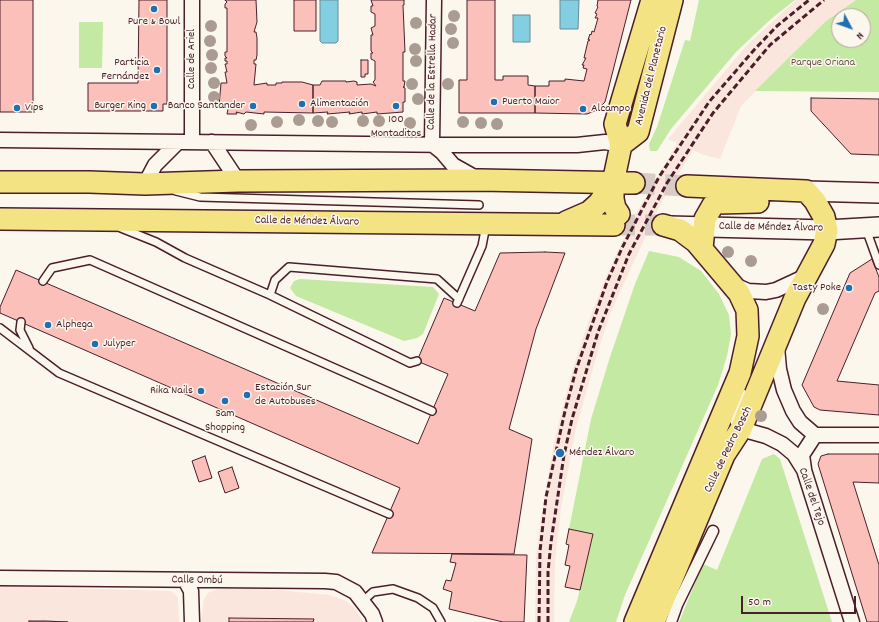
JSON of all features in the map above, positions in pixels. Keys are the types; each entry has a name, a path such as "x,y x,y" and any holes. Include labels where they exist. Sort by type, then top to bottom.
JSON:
{"main road":[{"name":"Avenida del Planetario","path":"621,145 638,132 672,0"},
{"name":"Avenida del Planetario","path":"613,183 621,145 615,124 648,5"},
{"path":"0,182 89,182 145,184 238,181 480,180 634,184"},
{"path":"562,224 589,212 599,203 613,183"},
{"name":"Calle de Méndez Álvaro","path":"0,219 562,224 616,219 613,202 613,183"},
{"path":"687,186 879,193"},
{"path":"702,248 704,226 709,209 718,202 766,202 800,191"},
{"path":"800,191 814,201 824,217 827,230"},
{"name":"Calle de Méndez Álvaro","path":"666,226 827,230 872,227"},
{"name":"Calle de Pedro Bosch","path":"635,622 744,359 748,336 747,310 743,299 702,248 688,235 666,226"},
{"name":"Calle de Pedro Bosch","path":"654,622 724,455 741,429 804,278 824,244 827,230"}],"street":[{"name":"Calle de Ariel","path":"185,142 192,0"},
{"name":"Calle de la Estrella Hadar","path":"432,144 434,0"},
{"path":"0,140 576,145 605,142 621,145"},
{"path":"145,184 155,165 185,142"},
{"path":"212,142 238,181"},
{"path":"432,144 442,152 453,165 480,180"},
{"path":"731,284 748,291 766,292 776,290 804,278"},
{"path":"777,340 778,369 784,390 793,411 800,422 815,435 879,435"},
{"path":"741,429 734,413 748,378 744,359"},
{"name":"Calle del Tejo","path":"741,429 766,436 782,444 794,454 804,470 852,622"},
{"path":"804,470 802,455 815,435"},
{"path":"671,622 677,605 713,531"},
{"name":"Calle Ombú","path":"0,578 330,582 345,586 355,592 363,600 375,622"},
{"path":"186,580 190,591 192,622"}],"lane":[{"path":"145,184 200,197 479,205"},
{"path":"100,219 156,242 185,258 270,295 410,363 417,361"},
{"path":"270,295 275,280 289,267 437,279 458,301 482,246 486,224"},
{"path":"872,227 879,265"},
{"path":"42,281 52,268 90,260 432,411"},
{"path":"21,322 20,330 32,353"},
{"path":"0,328 59,373 389,514"},
{"path":"363,600 373,592 393,589 418,598 433,608 441,622"}],"shaded area":[{"path":"796,0 856,0 845,8 831,8 831,18 741,106 720,159 701,154 693,150 660,205 610,314 576,428 561,508 555,562 554,622 535,622 536,557 541,517 554,442 573,368 589,320 608,272 634,217 677,143 668,139 747,45"},
{"path":"0,586 171,591 178,597 179,622 0,622"},
{"path":"217,589 267,589 330,595 346,601 355,608 363,622 201,622 204,599 208,593"}],"green space":[{"path":"699,0 795,0 771,19 736,52 671,129 657,151 650,151 649,144 657,127 685,40 690,41"},
{"name":"Parque Oriana","path":"856,0 879,0 879,92 755,91 831,18 831,48 871,48 871,8 845,8"},
{"path":"79,22 103,22 102,68 79,68"},
{"path":"649,251 679,257 701,271 719,294 729,315 731,334 727,356 718,385 625,595 616,622 569,622 577,601 593,534 569,529 591,419 635,284"},
{"path":"300,279 433,287 439,294 423,334 417,338 404,341 296,296 290,288 294,281"},
{"path":"774,454 780,459 832,622 679,622 703,564 717,570 762,459"}],"water":[{"path":"320,0 338,0 338,41 336,43 322,43 320,41"},
{"path":"560,0 579,0 578,29 560,29"},
{"path":"513,15 530,15 530,42 513,42"}],"building":[{"path":"0,0 33,0 33,112 0,112"},
{"path":"139,0 167,0 167,104 163,104 163,111 88,111 88,83 138,83"},
{"path":"225,0 256,0 257,22 254,32 256,32 257,38 257,55 256,60 254,60 254,64 256,64 254,85 267,83 267,85 276,85 276,83 282,82 302,82 313,85 313,113 264,112 264,114 246,112 244,114 236,112 237,114 227,114 229,104 219,106 221,83 227,83 225,64 227,64 227,61 225,61 225,58 227,58 225,56 225,52 227,52 227,8 225,8 225,4 227,2"},
{"path":"294,0 316,0 316,31 294,31"},
{"path":"371,0 404,0 405,52 403,52 403,81 405,81 403,87 405,88 405,102 403,102 403,112 377,114 377,112 362,114 362,112 349,114 350,112 327,114 328,112 313,113 313,85 320,85 322,81 354,81 357,82 357,85 371,84 376,86 373,82 375,80 375,61 371,59 371,53 373,53 371,51 371,35 373,35 371,28 375,26 375,14 371,12 371,6 373,6"},
{"path":"467,0 495,0 495,80 503,80 503,76 528,76 528,85 535,86 535,113 459,113 459,80 467,80"},
{"path":"598,0 631,0 605,102 597,110 587,114 535,113 535,86 549,86 549,81 565,81 565,79 584,81 587,69 583,68 584,65 582,65 586,58 584,58 588,41 590,40 588,40 590,34 591,35 592,31 594,32 598,18 595,18 597,14 595,13 598,7"},
{"path":"361,60 368,60 368,74 365,74 365,77 361,77"},
{"path":"811,98 879,99 879,155 851,154 811,111"},
{"name":"Estación Sur de Autobuses","path":"500,253 565,253 536,329 509,429 532,439 514,554 372,553 400,488 0,313 0,307 16,270 418,444 448,374 417,361 444,298 475,311"},
{"path":"872,259 879,277 879,291 875,293 837,381 879,385 879,415 820,410 814,407 802,385 850,273"},
{"path":"828,454 879,454 879,483 853,482 879,565 879,622 867,622 818,464 821,456"},
{"path":"205,456 212,478 199,482 192,461"},
{"path":"232,467 239,488 225,493 218,472"},
{"path":"569,529 593,534 580,590 565,587 570,566 565,565 569,545 566,544"},
{"path":"452,554 527,555 524,622 503,622 449,609 452,592 443,589 446,580 451,581 456,563 450,562"},
{"path":"229,618 314,619 313,622 229,622"},
{"path":"46,621 68,622 29,622"}],"tunnel":[{"path":"634,183 687,186"},
{"path":"614,225 663,225"}],"railway":[{"path":"539,622 540,551 546,497 565,411 576,370 607,282 622,248 659,177 709,102 777,26 809,0"},
{"path":"548,622 548,572 564,455 572,419 598,332 629,254 667,183 713,113 770,45 824,0"}],"place":[{"name":"Pure & Bowl","path":"154,9"},
{"name":"Particia Fernández","path":"157,70"},
{"name":"Puerto Maior","path":"494,102"},
{"name":"Alimentación","path":"302,104"},
{"name":"Burger King","path":"154,106"},
{"name":"Banco Santander","path":"253,106"},
{"name":"100 Montaditos","path":"396,106"},
{"name":"Vips","path":"17,108"},
{"name":"Alcampo","path":"583,109"},
{"name":"Tasty Poke","path":"849,288"},
{"name":"Alphega","path":"48,325"},
{"name":"Julyper","path":"95,344"},
{"name":"Rika Nails","path":"201,391"},
{"name":"Estación Sur de Autobuses","path":"247,395"},
{"name":"Sam Shopping","path":"225,401"},
{"name":"Méndez Álvaro","path":"560,453"}]}
